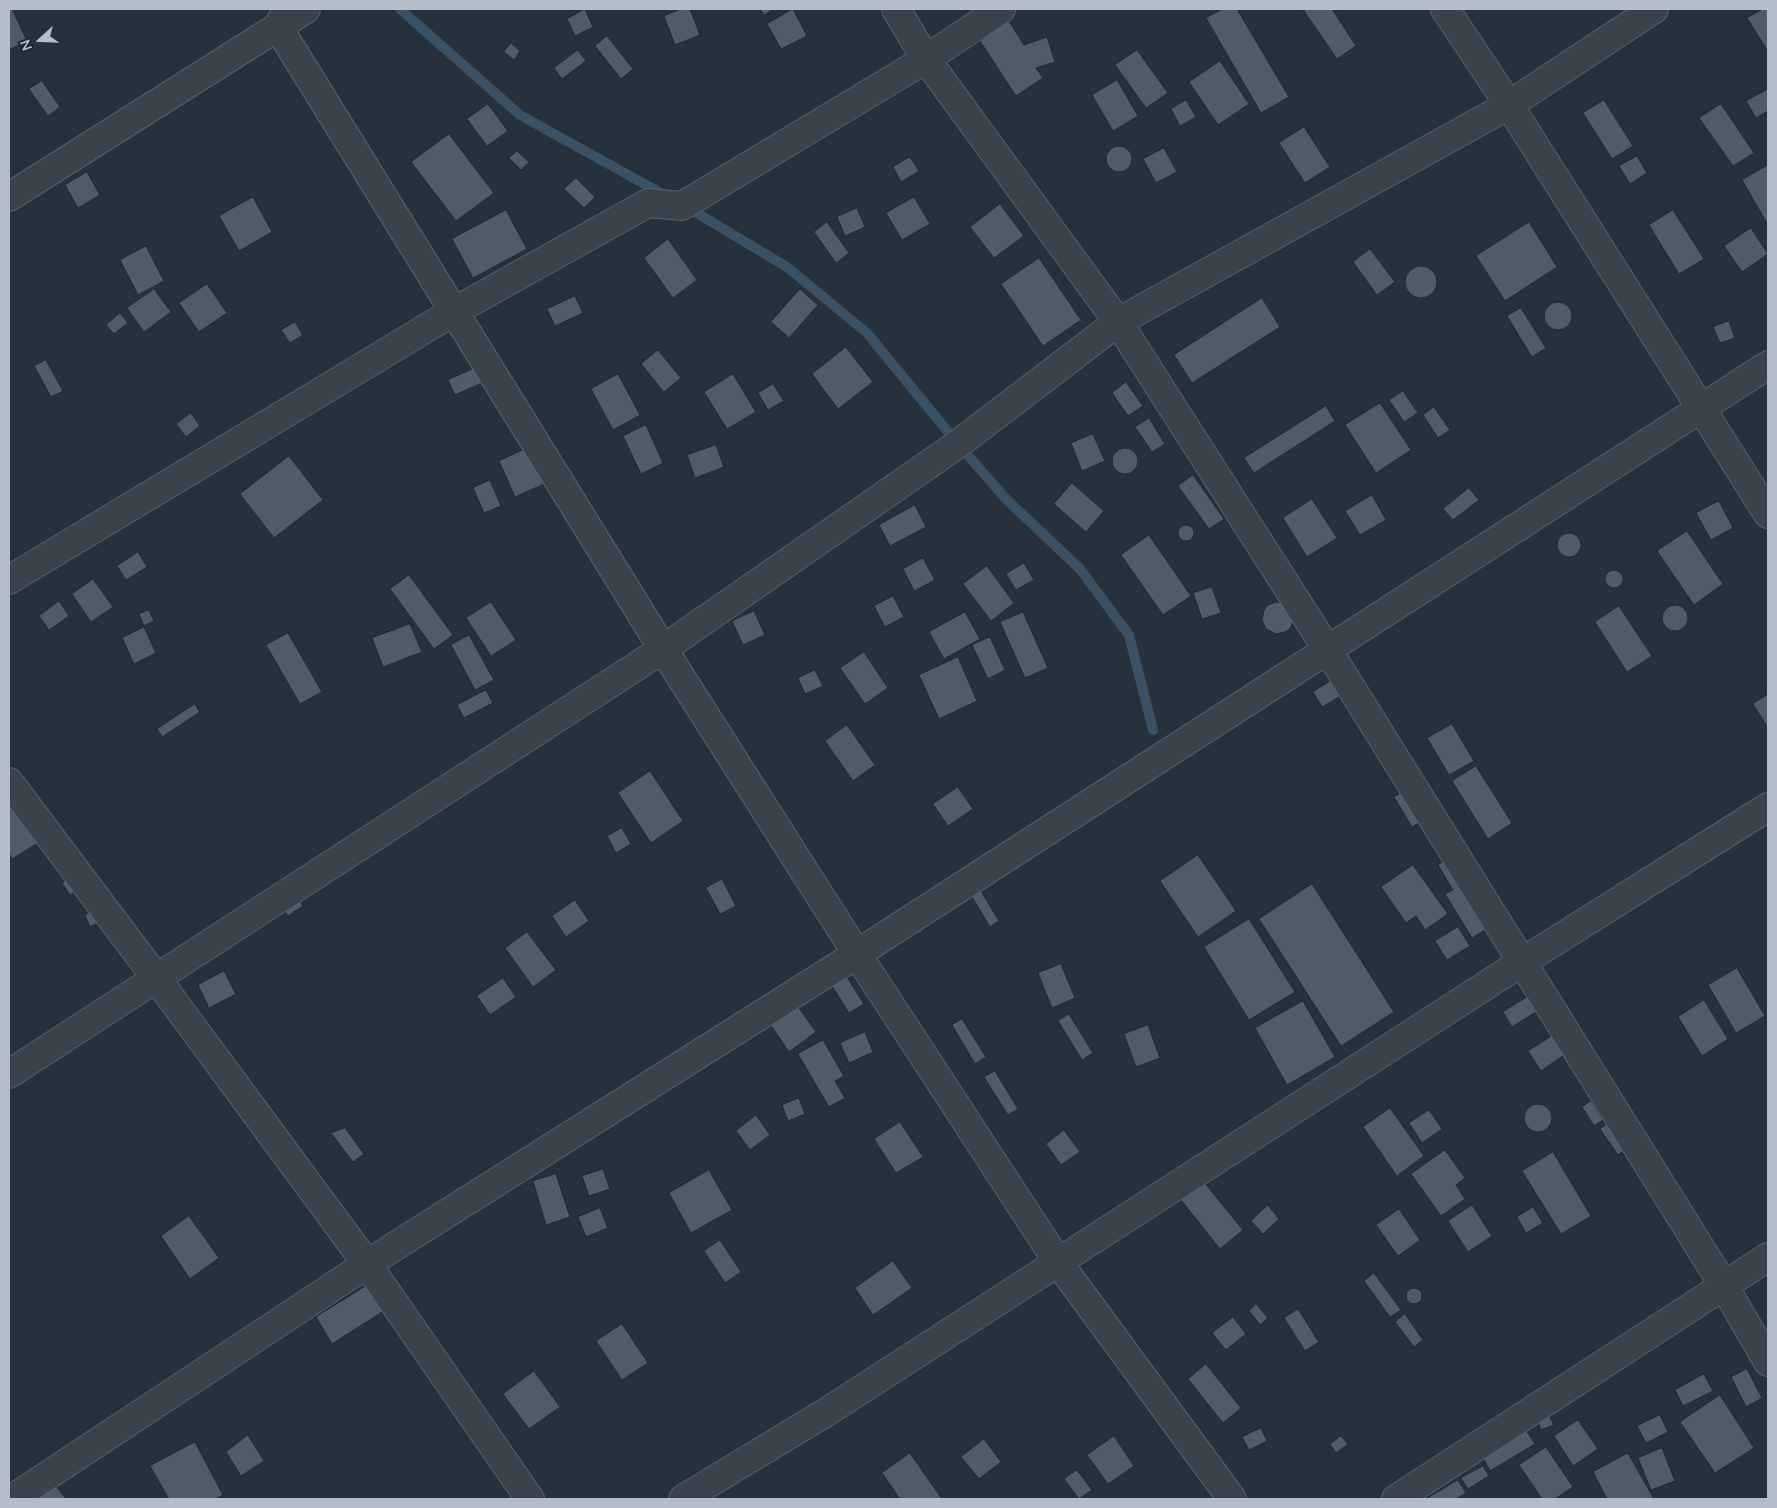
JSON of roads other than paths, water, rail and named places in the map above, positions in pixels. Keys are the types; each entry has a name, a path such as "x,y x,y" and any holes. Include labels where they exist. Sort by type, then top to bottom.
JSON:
{"street":[{"path":"9,197 283,18 306,9"},
{"path":"896,9 926,59 1118,322 1327,649 1724,1286 1768,1362"},
{"path":"9,580 454,312 648,203 682,206 926,59 1000,9"},
{"path":"1445,9 1510,105 1768,514"},
{"path":"9,1074 663,649 958,444 1118,322 1510,105 1654,9"},
{"path":"283,18 454,312 663,649 857,954 1058,1262 1232,1499"},
{"path":"12,1499 367,1264 857,954 1768,365"},
{"path":"9,782 157,978 367,1264 530,1499"},
{"path":"684,1499 825,1413 1522,962 1768,807"},
{"path":"1396,1499 1768,1257"}],"waterway":[{"path":"400,9 520,115 668,197"},
{"path":"685,206 787,267 867,333 1005,498 1080,569 1129,635 1153,730"}]}
